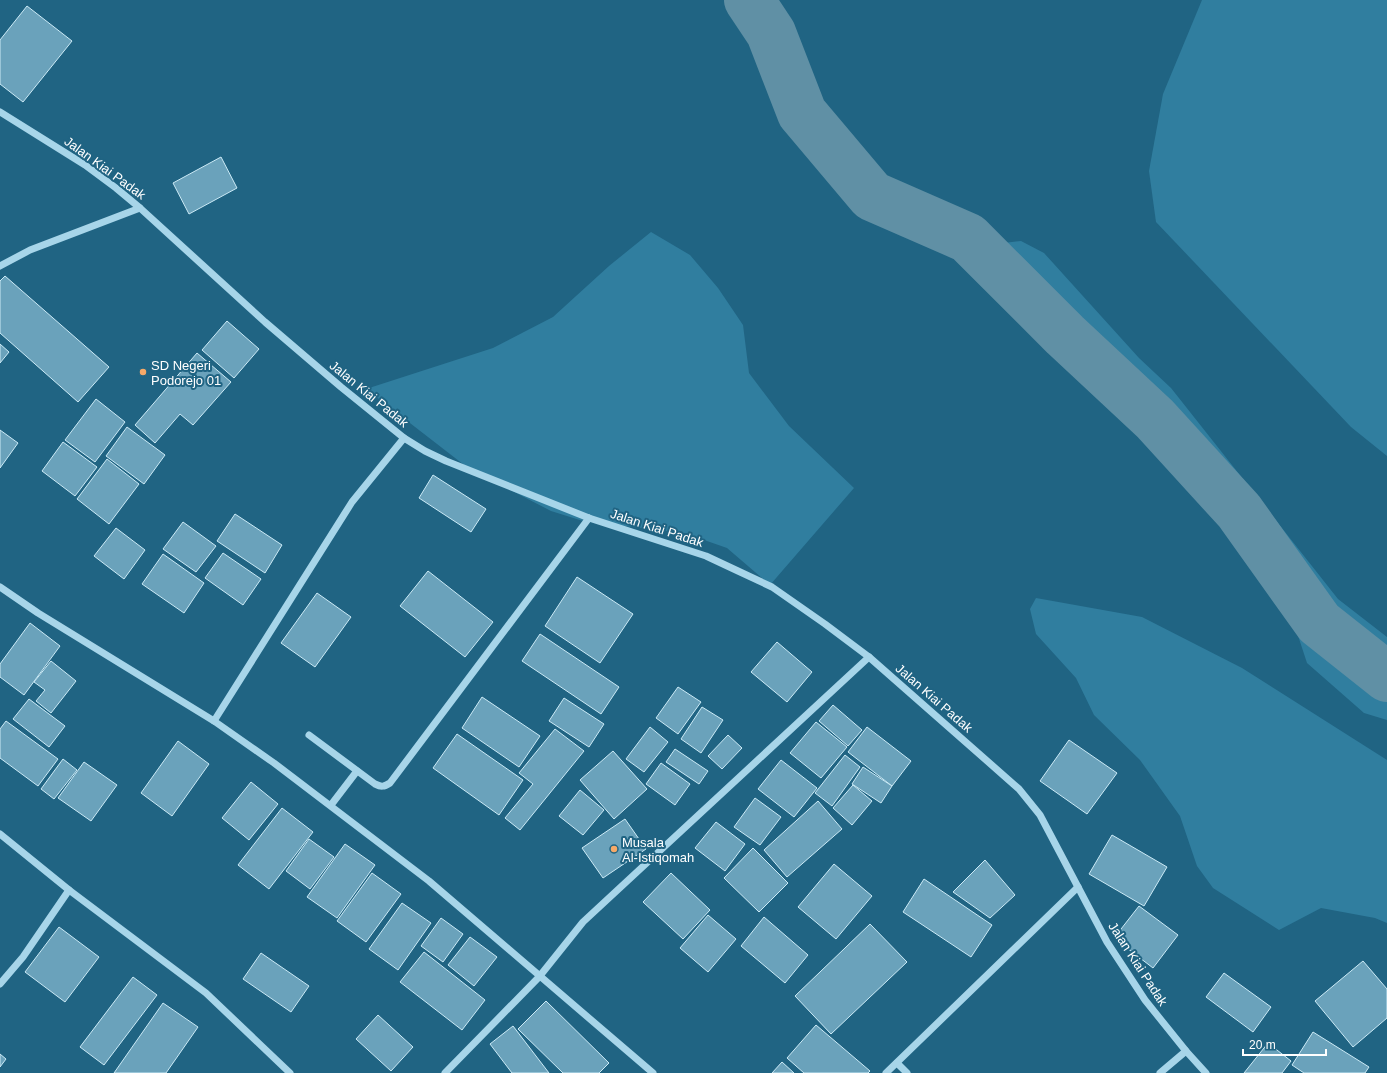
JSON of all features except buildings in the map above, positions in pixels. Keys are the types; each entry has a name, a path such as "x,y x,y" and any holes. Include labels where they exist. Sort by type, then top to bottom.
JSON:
{"street":[{"name":"Jalan Kiai Padak","path":"0,112 85,165 116,188 297,350 404,438 425,451 446,461 589,518 706,556 772,587 869,657 1019,789 1040,815 1107,942 1141,994 1186,1051 1206,1073"},
{"path":"0,266 30,250 140,208"},
{"path":"214,721 352,502 404,438"},
{"path":"309,735 374,784 385,786 390,782 589,518"},
{"path":"0,587 38,613 214,721 331,805 429,881 653,1073"},
{"path":"445,1073 539,976 583,922 869,657"},
{"path":"331,805 357,771"},
{"path":"0,834 69,890 206,993 290,1073"},
{"path":"886,1073 1078,887"},
{"path":"0,984 23,957 69,890"},
{"path":"1160,1073 1186,1051"},
{"path":"897,1063 907,1073"}],"shaded area":[{"path":"1202,0 1387,0 1387,456 1351,427 1156,222 1149,171 1163,94"},
{"path":"651,232 690,255 718,288 743,325 749,373 789,426 854,488 770,585 727,548 684,533 583,521 551,511 468,468 366,389 493,348 553,317 609,266"},
{"path":"1021,241 1044,253 1139,358 1171,388 1338,599 1387,637 1387,720 1364,713 1307,663 1286,599 1245,541 1141,424 1024,309 996,244"},
{"path":"1036,598 1142,617 1242,668 1387,760 1387,923 1375,918 1321,908 1279,930 1213,888 1197,866 1180,816 1140,760 1094,715 1076,678 1036,634 1030,609"}],"waterway":[{"path":"749,0 771,33 802,113 872,196 968,238 1065,335 1155,419 1239,511 1319,623 1387,677"}],"place":[{"name":"SD Negeri Podorejo 01","path":"143,372"},
{"name":"Musala Al-Istiqomah","path":"614,849"}]}
